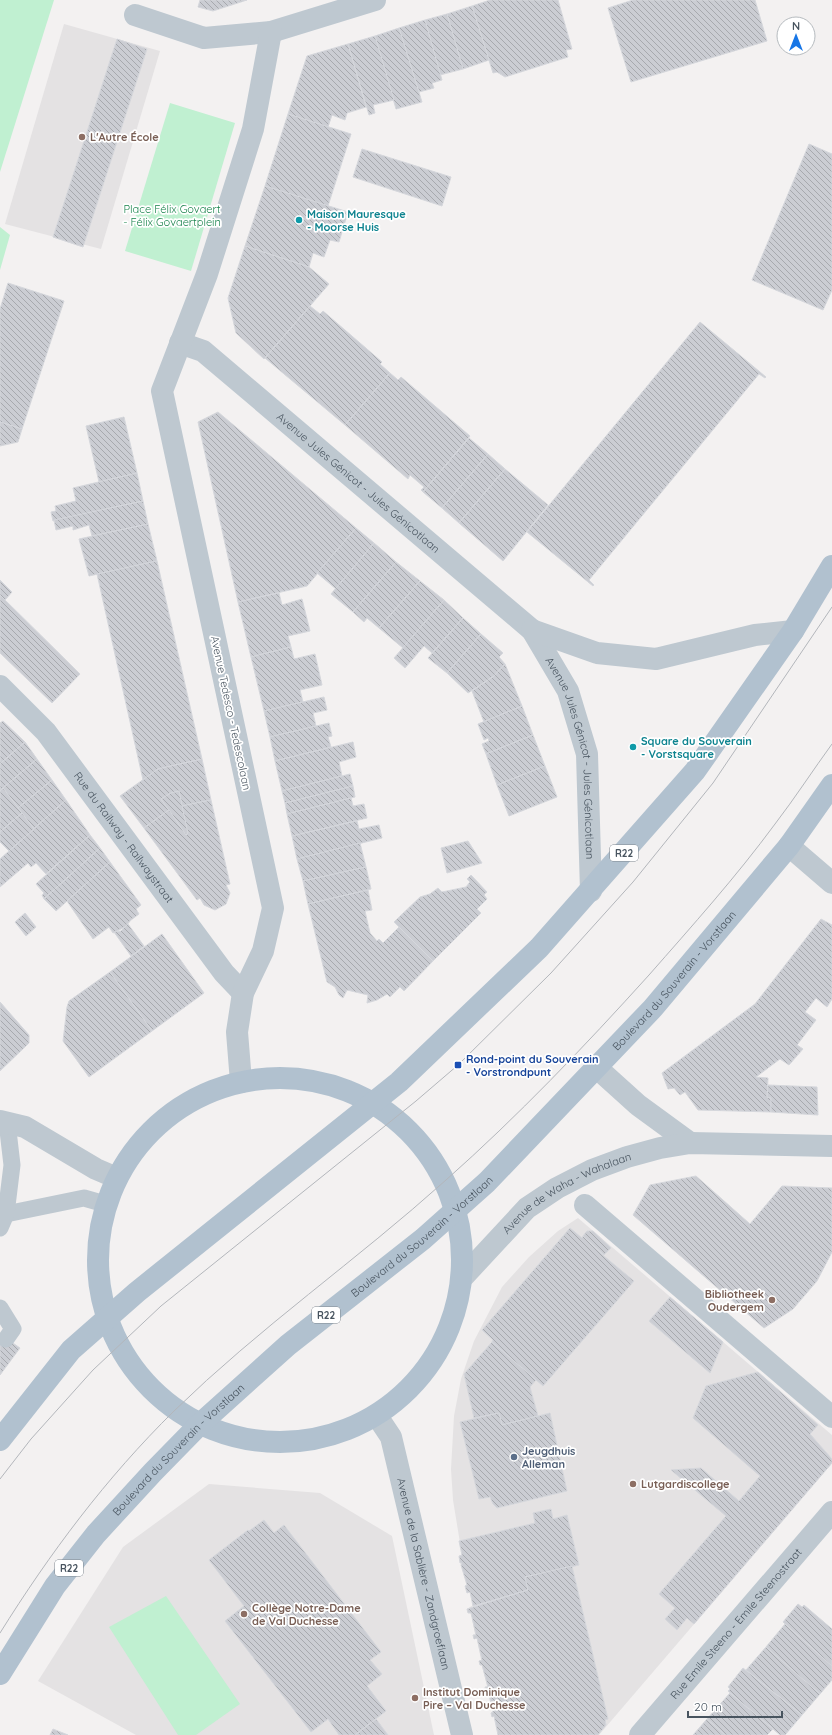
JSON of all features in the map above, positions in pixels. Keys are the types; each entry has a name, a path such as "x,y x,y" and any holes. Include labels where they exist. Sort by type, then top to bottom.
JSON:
{"main road":[{"name":"R22","path":"2,1432 71,1350 106,1318 399,1082 539,948 591,891 695,770 793,631 832,566"},
{"name":"Boulevard du Souverain - Vorstlaan","path":"0,1674 54,1586 96,1534 199,1425 288,1345 423,1239 457,1210 486,1182 653,1008 789,846 832,785"},
{"path":"287,1078 332,1085 374,1103 409,1131 432,1157 445,1181 457,1210 463,1245 463,1277 454,1318 436,1356 410,1389 377,1416 334,1435 288,1443 242,1439 199,1425 175,1410 139,1378 119,1346 106,1318 100,1282 99,1261 101,1224 105,1204 117,1178 139,1144 168,1116 202,1095 241,1082 287,1078"}],"street":[{"path":"135,15 204,38 271,32 375,0"},
{"path":"180,343 206,274 253,129 271,32"},
{"name":"Avenue Jules Génicot - Jules Génicotlaan","path":"180,343 202,351 532,630 568,691 587,754 591,891"},
{"name":"Avenue Tedesco - Tedescolaan","path":"180,343 162,391 273,908 263,951 243,993 237,1032 241,1082"},
{"name":"Avenue Jules Génicot - Jules Génicotlaan","path":"532,630 597,653 656,659 754,635 793,631"},
{"name":"Rue du Railway - Railwaystraat","path":"0,686 46,732 224,973 243,993"},
{"path":"789,846 832,883"},
{"path":"597,1068 638,1105 690,1143"},
{"path":"3,1122 25,1127 96,1169 117,1178"},
{"name":"Avenue de Waha - Wahalaan","path":"463,1277 527,1208 557,1188 592,1170 626,1157 660,1148 690,1143 832,1146"},
{"path":"585,1205 832,1418"},
{"name":"Avenue de la Sablière - Zandgroeflaan","path":"377,1416 391,1437 462,1735"},
{"name":"Rue Emile Steeno - Emile Steenostraat","path":"640,1735 832,1512"}],"lane":[{"path":"3,1122 12,1165 3,1221 84,1198 105,1204"},
{"path":"0,1308 13,1328 6,1338"}],"shaded area":[{"name":"L'Autre École","path":"64,24 160,51 101,249 5,224"},
{"name":"Lutgardiscollege","path":"578,1218 832,1435 832,1463 599,1735 498,1735 494,1717 492,1717 491,1713 493,1712 488,1691 486,1691 485,1687 487,1686 482,1665 480,1665 479,1661 481,1660 477,1639 474,1639 473,1635 475,1634 471,1613 468,1613 467,1609 473,1605 470,1592 467,1593 465,1586 467,1585 459,1556 462,1555 453,1500 451,1469 454,1416 461,1379 474,1341 502,1287 529,1257 558,1231"},
{"name":"Collège Notre-Dame de Val Duchesse","path":"209,1484 320,1493 392,1536 434,1735 136,1735 38,1681 123,1547"}],"green space":[{"path":"0,0 54,0 0,172"},
{"name":"Place Félix Govaert - Félix Govaertplein","path":"170,103 235,123 191,271 125,251"},
{"path":"0,227 10,235 0,270"},
{"path":"166,1596 240,1704 196,1735 178,1735 109,1627"}],"building":[{"path":"200,0 247,0 213,11 198,7"},
{"path":"490,0 558,0 572,49 566,50 568,57 505,77 497,72 493,73 472,6"},
{"path":"633,0 755,0 767,41 631,82 608,8"},
{"path":"472,6 489,60 463,69 447,14"},
{"path":"447,14 463,69 440,75 425,20"},
{"path":"425,20 442,80 432,83 434,88 419,92 399,28"},
{"path":"399,28 422,102 396,109 375,36"},
{"path":"375,36 394,100 373,105 375,113 369,115 348,44"},
{"path":"117,39 147,49 83,247 53,237"},
{"path":"348,44 366,107 347,113 345,120 332,115 328,127 288,114 307,56"},
{"path":"288,114 351,134 328,206 265,186"},
{"path":"809,144 832,154 832,290 823,310 752,280"},
{"path":"362,149 451,177 442,206 353,177"},
{"name":"Maison Mauresque - Moorse Huis","path":"265,186 348,212 339,242 330,240 324,257 313,253 309,267 245,246"},
{"path":"245,246 309,267 329,284 264,359 236,333 228,298"},
{"path":"8,283 64,301 22,429 0,422 0,309"},
{"path":"310,306 320,314 323,311 382,362 380,364 390,373 345,425 265,358"},
{"path":"700,322 766,377 765,378 759,374 589,580 594,585 593,586 527,532"},
{"path":"390,373 398,380 401,377 470,436 423,492 421,490 424,487 410,475 408,479 345,425"},
{"path":"218,412 356,528 307,586 238,602 198,422"},
{"path":"124,417 137,473 99,482 86,426"},
{"path":"0,422 22,429 18,442 0,446"},
{"path":"469,438 488,454 442,508 423,492"},
{"path":"488,454 505,469 459,523 442,508"},
{"path":"505,469 548,505 503,561 459,523"},
{"path":"137,473 143,501 53,521 51,512 56,511 55,506 76,501 73,488"},
{"path":"143,501 148,524 92,536 89,525 73,530 73,526 56,530 54,520"},
{"path":"148,524 157,561 89,576 79,539"},
{"path":"356,528 374,543 336,589 317,573"},
{"path":"374,543 396,562 353,612 331,594"},
{"path":"157,561 202,759 158,769 143,780 97,574"},
{"path":"396,562 420,581 379,628 367,618 364,622 353,612"},
{"path":"0,580 12,592 5,600 0,595"},
{"path":"420,581 444,600 403,648 379,628"},
{"path":"279,593 282,605 302,599 310,631 288,636 291,647 251,657 238,602"},
{"path":"0,595 80,674 52,703 0,653"},
{"path":"444,600 463,618 432,653 424,646 405,668 394,658"},
{"path":"463,618 481,634 447,673 428,658"},
{"path":"481,634 503,653 499,657 505,664 494,676 468,693 447,673"},
{"path":"291,647 294,659 315,654 322,685 300,690 303,702 264,711 251,657"},
{"path":"505,664 522,706 484,722 472,691 494,676"},
{"path":"324,697 327,710 313,713 316,726 270,737 264,711"},
{"path":"522,706 533,735 486,754 482,744 489,741 488,738 484,740 478,724"},
{"path":"3,721 25,742 0,764 0,723"},
{"path":"329,723 332,736 328,737 331,747 275,761 270,737"},
{"path":"533,735 545,766 497,785 486,754"},
{"path":"25,742 37,759 0,791 0,764"},
{"path":"353,742 356,757 339,762 342,776 282,791 275,761"},
{"path":"37,759 52,780 18,808 3,788"},
{"path":"202,759 211,800 182,806 179,791 171,793 161,799 169,810 144,828 120,796 158,769"},
{"path":"545,766 557,797 509,816 497,785"},
{"path":"350,774 353,786 285,803 282,791"},
{"path":"52,780 66,800 34,829 18,808"},
{"path":"353,786 355,797 287,814 285,803"},
{"path":"3,788 22,813 0,832 0,791"},
{"path":"179,791 188,833 186,835 161,799 171,793"},
{"path":"351,798 353,806 364,804 367,818 292,836 287,814"},
{"path":"66,800 90,835 46,874 36,863 31,867 28,863 0,887 0,859"},
{"path":"211,800 230,884 226,885 230,893 226,904 215,910 204,905 200,898 197,900 144,828 169,810 186,835 188,833 182,806"},
{"path":"22,813 34,829 9,851 0,842 0,832"},
{"path":"357,821 359,829 379,825 382,838 297,859 292,836"},
{"path":"90,835 100,848 44,899 42,895 44,893 36,884"},
{"path":"468,841 482,863 447,873 441,848"},
{"path":"360,843 366,867 303,881 297,859"},
{"path":"100,848 110,862 56,911 44,899"},
{"path":"110,862 141,905 136,909 139,914 125,927 113,933 109,927 93,939 67,901"},
{"path":"366,867 371,889 308,904 303,881"},
{"path":"471,875 487,892 484,895 487,899 477,909 481,913 433,961 394,922 420,897 430,894 438,888 442,892 466,887 470,882 467,879"},
{"path":"368,890 372,910 365,911 370,933 377,941 379,939 383,943 399,927 433,961 404,991 400,987 390,997 387,994 377,1000 367,1003 368,995 347,990 343,998 339,995 335,987 327,982 308,904"},
{"path":"25,913 36,927 26,936 15,922"},
{"path":"821,919 832,925 832,999 827,1007 816,998 805,1012 816,1020 797,1045 803,1049 789,1065 780,1059 756,1077 768,1078 767,1097 771,1098 771,1112 698,1110 685,1092 680,1095 674,1088 668,1089 662,1073 755,1004"},
{"path":"128,924 144,946 131,956 114,932 121,931"},
{"path":"162,934 204,993 152,1031 110,972"},
{"path":"110,972 152,1031 89,1077 63,1041 67,1007 69,1001"},
{"path":"0,1002 29,1035 29,1043 0,1071"},
{"path":"768,1085 817,1087 818,1115 771,1112 771,1098 767,1097"},
{"path":"696,1176 750,1224 782,1186 832,1188 832,1252 817,1281 793,1309 764,1328 633,1215 650,1185"},
{"path":"570,1228 582,1238 583,1236 634,1281 543,1386 492,1342 493,1340 482,1330"},
{"path":"587,1231 593,1231 611,1248 604,1255 583,1236"},
{"path":"670,1297 723,1342 710,1373 649,1321"},
{"path":"0,1334 20,1348 0,1375"},
{"path":"492,1342 536,1380 530,1387 538,1416 502,1425 499,1413 474,1418 464,1374"},
{"path":"758,1372 818,1425 810,1434 832,1459 832,1463 694,1624 687,1618 677,1630 665,1619 675,1608 659,1594 726,1516 671,1470 701,1468 739,1501 760,1476 693,1418 706,1386"},
{"path":"499,1413 502,1425 550,1413 567,1491 497,1508 493,1504 490,1497 479,1499 460,1422"},
{"path":"551,1509 553,1519 567,1515 579,1565 525,1577 528,1590 473,1606 470,1592 467,1593 465,1586 467,1585 461,1565 462,1563 460,1563 459,1556 462,1555 459,1541 535,1523 533,1513"},
{"path":"264,1520 274,1533 284,1525 381,1652 370,1660 382,1674 367,1686 386,1711 355,1735 339,1735 328,1719 311,1732 225,1621 244,1606 209,1560 248,1530 249,1531"},
{"path":"572,1566 608,1719 605,1720 606,1725 598,1735 498,1735 494,1716 492,1717 491,1713 493,1712 488,1691 486,1691 485,1687 488,1687 482,1665 480,1665 479,1661 482,1660 477,1638 474,1639 473,1635 476,1635 471,1613 468,1613 467,1609 528,1590 525,1577"},
{"path":"798,1604 802,1607 804,1605 832,1629 832,1666 783,1622"},
{"path":"785,1624 832,1666 832,1680 820,1694 766,1647"},
{"path":"766,1647 820,1694 802,1715 746,1670"},
{"path":"743,1668 802,1715 785,1735 780,1735 728,1691 730,1689 728,1687"},
{"path":"730,1693 773,1729 767,1735 725,1735 707,1719"},
{"path":"376,1719 388,1735 355,1735"},
{"path":"707,1719 725,1735 693,1735"},
{"path":"53,1729 68,1735 50,1735"}],"tram line":[{"path":"0,1479 31,1439 93,1370 161,1306 416,1101 458,1065 551,973 633,882 713,783 832,607"},
{"path":"0,1633 19,1603 80,1517 149,1436 206,1381 240,1351 446,1180 473,1156 550,1080 649,975 729,882 760,844 832,744"}],"place":[{"name":"L'Autre École","path":"82,137"},
{"name":"Maison Mauresque - Moorse Huis","path":"299,220"},
{"name":"Square du Souverain - Vorstsquare","path":"633,747"},
{"name":"Rond-point du Souverain - Vorstrondpunt","path":"458,1065"},
{"name":"Bibliotheek Oudergem","path":"772,1300"},
{"name":"Jeugdhuis Alleman","path":"514,1457"},
{"name":"Lutgardiscollege","path":"633,1484"},
{"name":"Collège Notre-Dame de Val Duchesse","path":"244,1614"},
{"name":"Institut Dominique Pire – Val Duchesse","path":"415,1698"}]}
